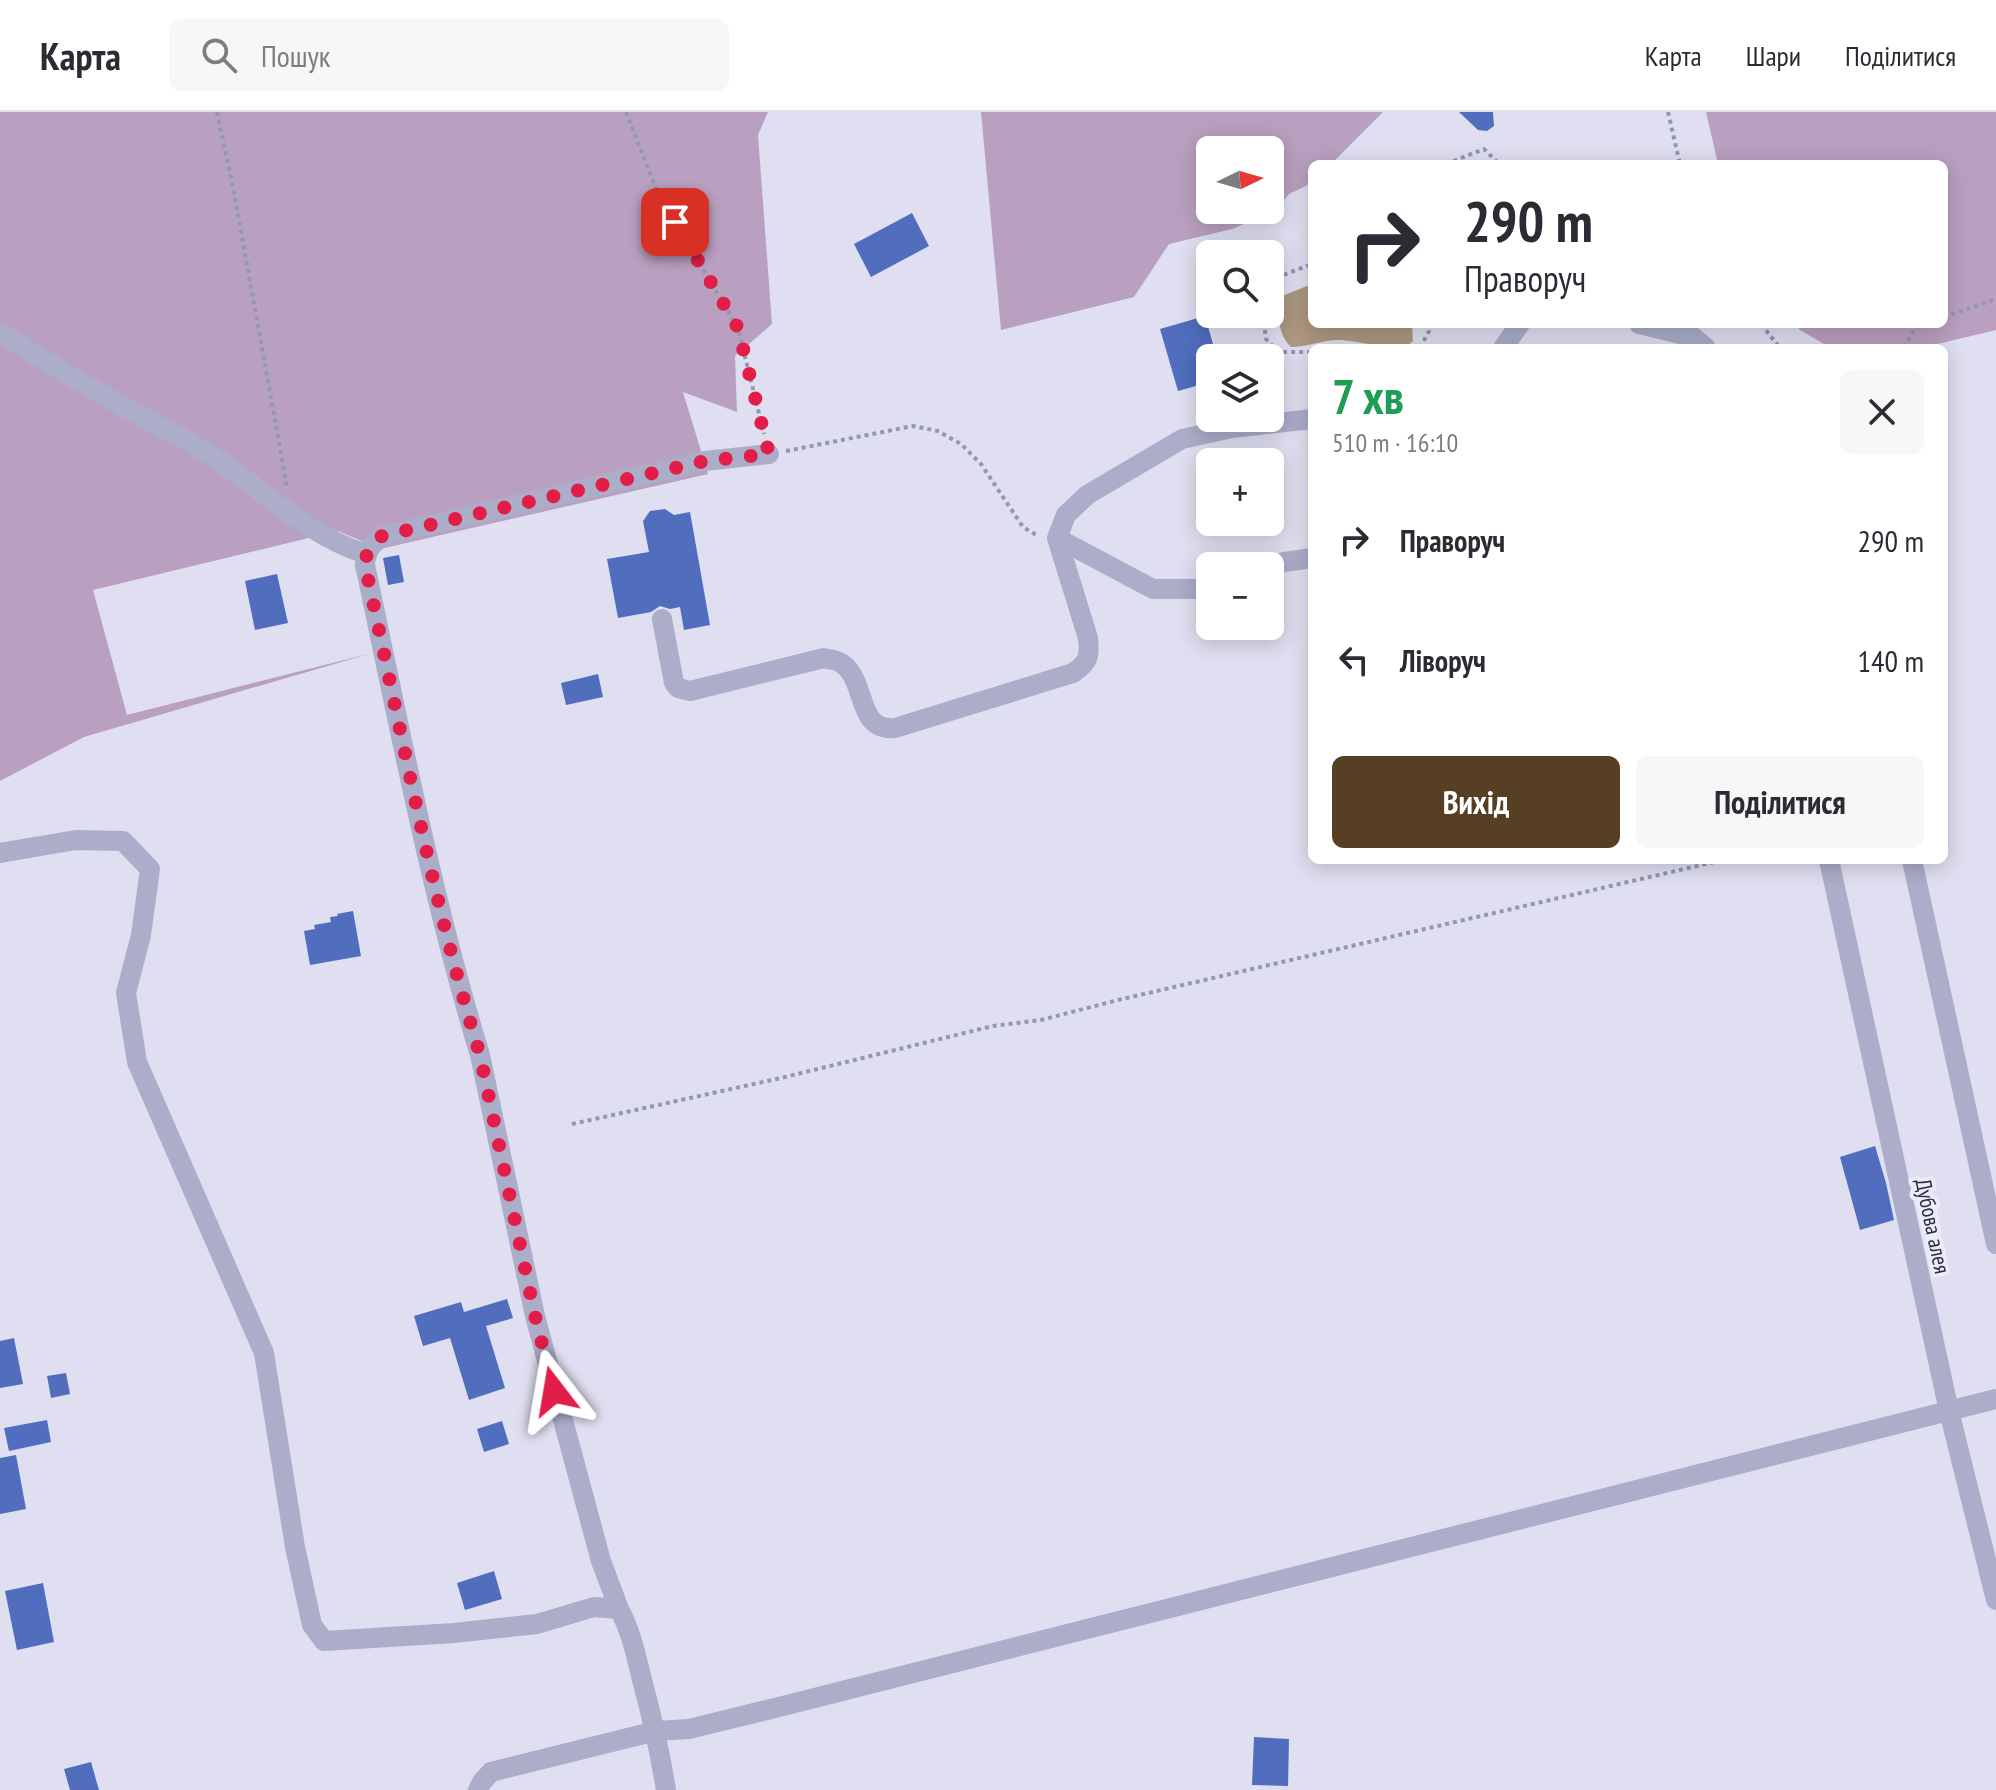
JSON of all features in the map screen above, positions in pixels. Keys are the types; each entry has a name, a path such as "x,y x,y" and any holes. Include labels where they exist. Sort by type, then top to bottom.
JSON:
{"street":[{"path":"1656,328 1693,337 1701,344"},
{"path":"0,333 208,453 293,515 346,548 366,554"},
{"path":"662,619 674,683 678,688 690,691 824,658 837,660 854,678 875,725 884,729 895,728 1073,673 1085,665 1090,652 1088,638 1057,538 1066,515 1087,495 1182,439 1232,428 1308,419"},
{"path":"666,1790 656,1731 627,1624 601,1561 535,1316 480,1055 437,895 365,565 366,554 382,536 705,461 769,454"},
{"path":"1057,538 1153,589 1196,589"},
{"path":"1284,562 1308,559"},
{"path":"0,853 76,840 123,841 150,869 141,935 126,993 137,1062 264,1353 295,1547 312,1625 324,1641 537,1624 594,1607 619,1609"},
{"name":"Дубова алея","path":"1830,864 1949,1411 1996,1600"},
{"path":"1913,864 1996,1244"},
{"path":"478,1790 491,1772 656,1731 689,1729 770,1710 1996,1399"}],"path":[{"path":"217,112 293,515"},
{"path":"626,112 659,196 738,328 769,454 913,426 938,431 961,444 981,464 1023,527 1042,538 1057,538"},
{"path":"1668,112 1679,160"},
{"path":"1456,160 1484,149 1495,160"},
{"path":"1284,275 1308,266"},
{"path":"1948,316 1996,299"},
{"path":"1265,328 1266,339 1278,352 1308,352"},
{"path":"1764,328 1777,344"},
{"path":"572,1124 781,1078 993,1026 1041,1020 1132,996 1706,864"}],"shaded area":[{"path":"0,112 768,112 758,135 772,324 735,356 737,412 683,392 708,474 380,549 338,531 93,590 127,715 372,653 84,737 0,781"},
{"path":"981,112 1383,112 1335,160 1308,160 1308,185 1289,194 1284,200 1284,136 1196,136 1196,224 1244,224 1169,244 1134,297 1001,330"},
{"path":"1706,112 1996,112 1996,330 1938,344 1824,344 1798,328 1948,328 1948,160 1717,160"},
{"path":"1308,286 1308,328 1412,328 1413,341 1410,344 1368,344 1341,340 1291,347 1281,328 1284,328 1284,295"}],"building":[{"path":"1459,112 1493,112 1494,126 1487,131 1478,130"},
{"path":"912,213 929,246 871,277 854,244"},
{"path":"1196,319 1196,328 1208,328 1213,344 1196,344 1196,386 1178,391 1160,329"},
{"path":"665,509 674,515 690,512 710,625 684,630 680,607 670,609 660,606 651,612 618,618 607,559 649,552 643,521 650,511"},
{"path":"399,555 404,582 388,585 383,558"},
{"path":"277,574 288,623 255,630 245,581"},
{"path":"598,674 603,697 566,705 561,683"},
{"path":"353,911 361,956 310,965 304,931 315,929 314,925 331,922 330,917 337,914"},
{"path":"1875,1146 1894,1220 1860,1230 1840,1157"},
{"path":"507,1299 513,1318 486,1326 505,1388 469,1400 450,1338 423,1346 414,1316 461,1302 464,1312"},
{"path":"14,1338 23,1384 0,1388 0,1341"},
{"path":"66,1373 70,1394 51,1398 47,1376"},
{"path":"47,1420 51,1442 9,1451 4,1428"},
{"path":"502,1421 509,1444 484,1452 477,1429"},
{"path":"16,1455 26,1509 0,1514 0,1458"},
{"path":"494,1571 502,1599 465,1610 457,1583"},
{"path":"43,1583 54,1642 17,1650 5,1591"},
{"path":"1254,1737 1289,1739 1288,1786 1252,1785"},
{"path":"91,1762 99,1790 70,1790 64,1769"}],"route":[{"path":"554,1391 535,1316 480,1055 437,895 365,565 366,554 382,536 705,461 769,454 738,328 675,222"}]}
